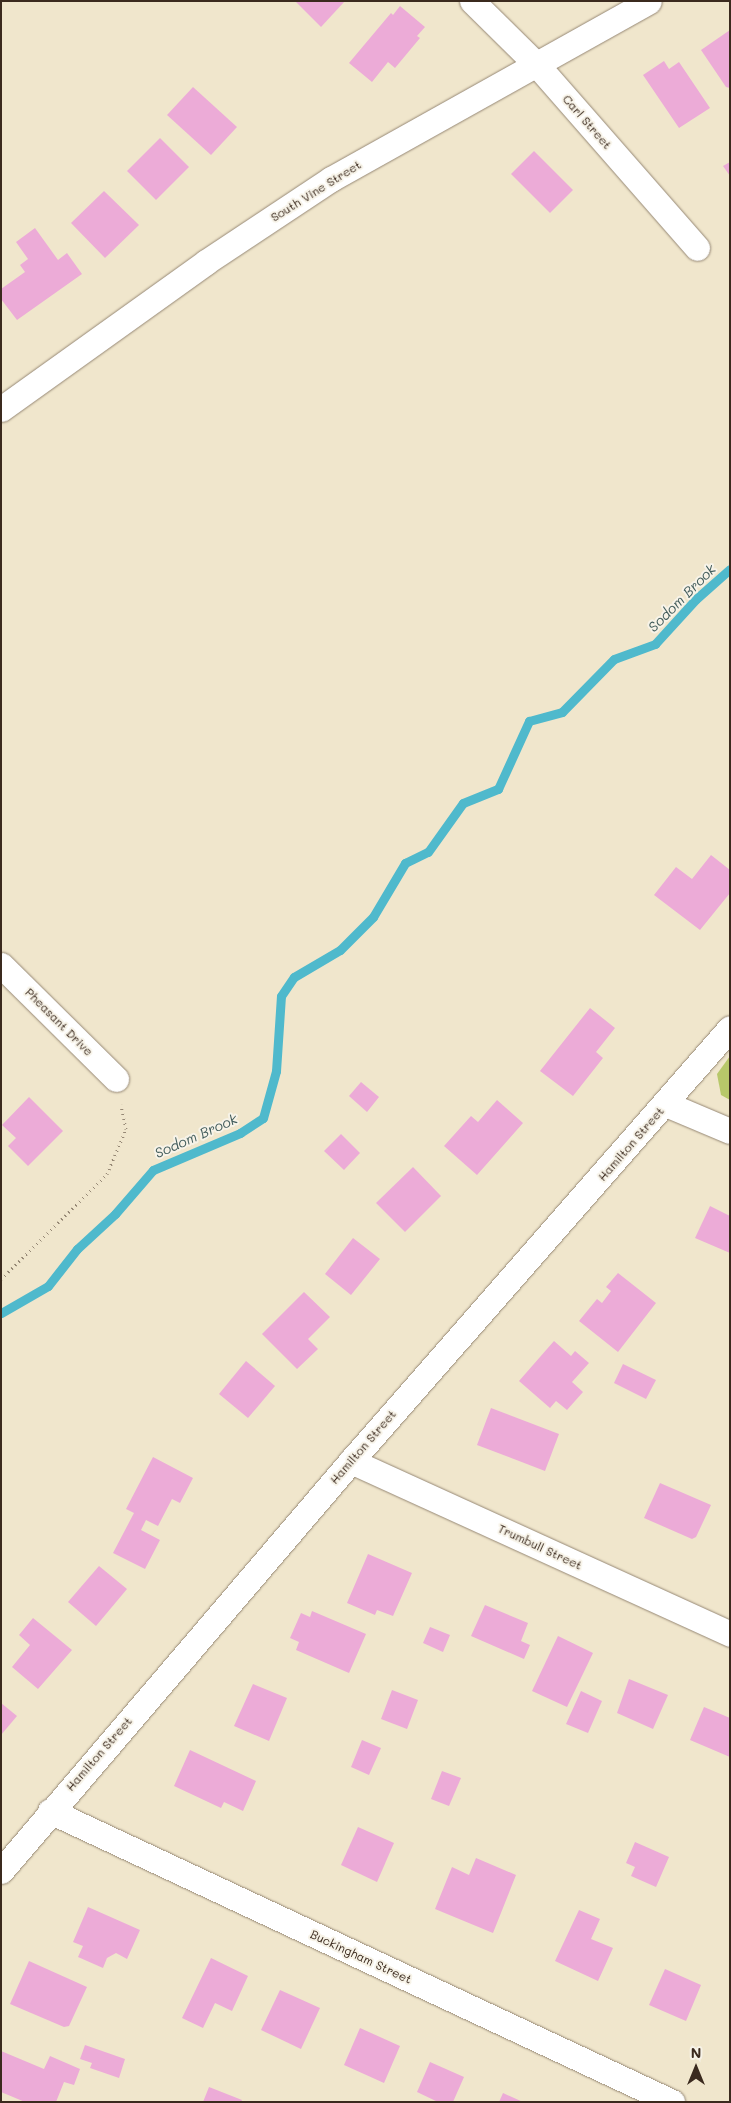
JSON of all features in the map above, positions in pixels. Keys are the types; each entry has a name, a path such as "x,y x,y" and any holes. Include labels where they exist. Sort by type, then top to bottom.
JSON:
{"street":[{"name":"Carl Street","path":"472,1 537,65 697,248"},
{"name":"South Vine Street","path":"1,409 206,262 331,180 649,1"},
{"name":"Pheasant Drive","path":"1,965 116,1079"},
{"name":"Hamilton Street","path":"1,1871 351,1461 666,1104 730,1028"},
{"path":"666,1104 730,1131"},
{"name":"Trumbull Street","path":"351,1461 730,1634"},
{"name":"Buckingham Street","path":"50,1812 672,2102"}],"path":[{"path":"1,1278 107,1174 126,1129 116,1079"}],"green space":[{"path":"730,1056 730,1100 721,1095 717,1074"}],"building":[{"path":"295,1 345,1 321,27"},
{"path":"400,6 425,27 417,36 420,38 395,68 388,62 372,82 349,63 391,13 393,15"},
{"path":"730,30 730,88 726,87 701,50"},
{"path":"664,61 669,69 679,62 710,108 679,128 643,75"},
{"path":"193,87 237,127 211,155 167,115"},
{"path":"160,138 189,167 156,200 127,171"},
{"path":"534,151 573,190 550,213 511,174"},
{"path":"730,162 730,176 723,166"},
{"path":"104,191 139,225 105,258 71,223"},
{"path":"35,228 58,260 67,253 82,274 17,320 1,299 1,289 25,272 20,265 28,259 16,242"},
{"path":"711,855 730,870 730,893 700,930 654,895 676,867 692,879"},
{"path":"590,1008 615,1028 596,1052 603,1058 573,1096 540,1071"},
{"path":"361,1082 379,1097 367,1112 349,1096"},
{"path":"29,1097 63,1131 28,1166 8,1146 16,1138 2,1125"},
{"path":"497,1100 523,1123 477,1175 444,1146 471,1116 478,1122"},
{"path":"341,1134 360,1153 344,1170 324,1151"},
{"path":"413,1167 441,1196 405,1232 376,1203"},
{"path":"710,1206 730,1216 730,1253 695,1238"},
{"path":"353,1238 380,1259 351,1295 325,1274"},
{"path":"618,1273 656,1303 618,1352 579,1321 597,1299 602,1303 611,1291 606,1287"},
{"path":"304,1292 330,1317 308,1339 318,1349 297,1369 262,1334"},
{"path":"554,1341 571,1356 575,1351 589,1363 572,1382 583,1392 567,1410 556,1401 550,1408 519,1381"},
{"path":"246,1361 275,1386 248,1418 219,1394"},
{"path":"623,1364 656,1380 646,1399 614,1383"},
{"path":"491,1408 559,1434 545,1471 477,1445"},
{"path":"153,1457 193,1478 180,1503 172,1499 158,1526 146,1520 141,1530 160,1540 145,1569 113,1553 134,1513 126,1509"},
{"path":"660,1483 711,1505 696,1537 692,1539 644,1518"},
{"path":"368,1554 412,1573 393,1616 377,1610 375,1615 347,1603"},
{"path":"99,1566 127,1589 96,1626 68,1602"},
{"path":"485,1605 528,1623 521,1641 530,1645 524,1659 471,1636"},
{"path":"312,1611 366,1634 349,1673 296,1650 299,1642 290,1638 301,1613 310,1617"},
{"path":"33,1618 72,1650 38,1689 12,1667 30,1645 19,1635"},
{"path":"430,1627 450,1635 443,1652 423,1643"},
{"path":"558,1636 593,1653 567,1707 532,1691"},
{"path":"629,1679 668,1695 653,1729 617,1713"},
{"path":"253,1684 287,1698 269,1741 234,1726"},
{"path":"392,1690 418,1700 407,1729 381,1719"},
{"path":"581,1691 602,1701 588,1733 566,1724"},
{"path":"1,1703 17,1716 1,1735"},
{"path":"704,1707 730,1718 730,1757 690,1740"},
{"path":"362,1740 381,1748 369,1775 351,1767"},
{"path":"190,1750 256,1781 243,1811 224,1802 221,1808 174,1786"},
{"path":"442,1771 461,1778 449,1806 431,1799"},
{"path":"358,1827 394,1843 377,1882 341,1865"},
{"path":"635,1842 669,1857 656,1887 631,1876 635,1867 626,1863"},
{"path":"476,1858 516,1875 493,1933 435,1909 452,1867 469,1875"},
{"path":"88,1907 140,1930 127,1959 116,1953 107,1958 103,1968 78,1957 83,1946 73,1942"},
{"path":"579,1910 600,1919 591,1939 613,1948 598,1981 555,1961"},
{"path":"211,1958 248,1976 232,2011 215,2003 203,2028 182,2018"},
{"path":"29,1961 87,1987 69,2026 64,2027 10,2004"},
{"path":"665,1969 701,1985 686,2021 649,2005"},
{"path":"280,1990 320,2008 301,2049 261,2030"},
{"path":"360,2028 400,2046 384,2083 344,2065"},
{"path":"85,2045 125,2059 119,2078 90,2068 92,2063 80,2059"},
{"path":"1,2051 44,2069 50,2056 80,2069 74,2085 64,2082 56,2102 25,2102 1,2092"},
{"path":"430,2062 464,2077 453,2102 438,2102 417,2092"},
{"path":"209,2087 242,2100 241,2102 203,2102"},
{"path":"503,2093 523,2102 499,2102"}],"waterway":[{"name":"Sodom Brook","path":"1,1313 48,1286 77,1249 115,1214 153,1170 240,1133 263,1118 276,1071 281,996 294,977 340,950 373,917 405,863 428,852 463,803 498,789 529,721 562,712 614,659 655,644 696,599 730,569"}]}
